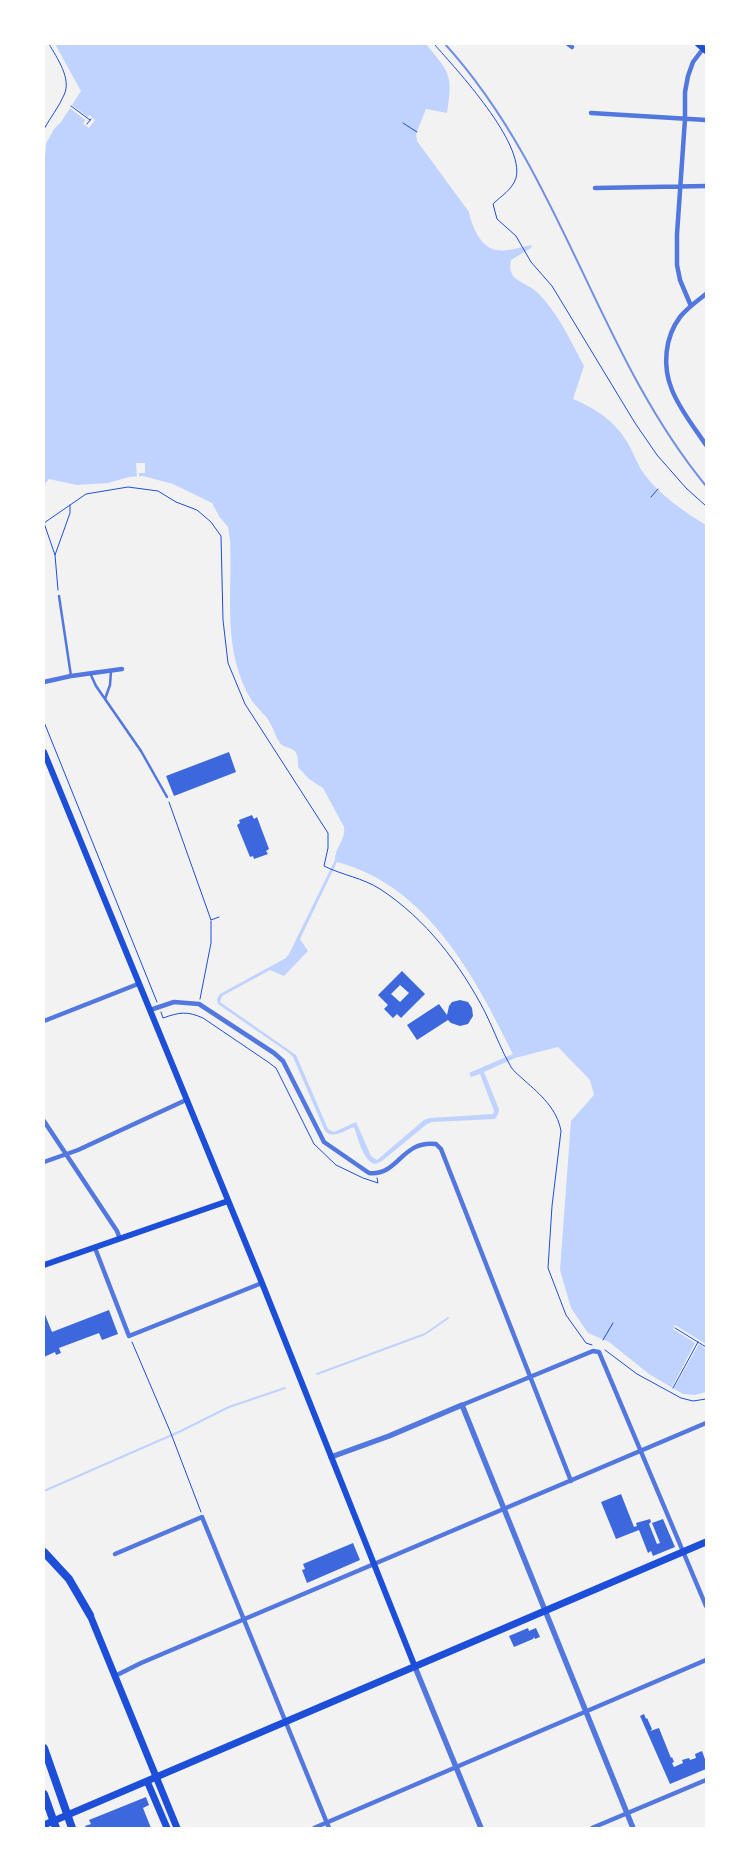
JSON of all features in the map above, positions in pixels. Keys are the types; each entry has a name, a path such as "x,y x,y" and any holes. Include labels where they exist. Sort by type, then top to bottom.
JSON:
{"highway":[{"path":"44,1552 69,1579 90,1615"},
{"path":"44,1748 72,1828"},
{"path":"44,1794 56,1828"}],"main road":[{"path":"44,752 262,1283 415,1667"},
{"path":"44,1266 228,1201"},
{"path":"44,1825 706,1542"},
{"path":"90,1615 177,1828"},
{"path":"147,1781 167,1828"}],"street":[{"path":"691,306 680,280 677,265 685,119 684,92 693,62 704,47"},
{"path":"591,113 706,120"},
{"path":"595,188 706,186"},
{"path":"706,294 680,316 672,331 667,350 666,367 672,390 680,406 706,445"},
{"path":"44,682 70,676 122,669"},
{"path":"44,1021 138,984"},
{"path":"150,1010 174,1002 199,1004 274,1053 283,1061 324,1142 369,1173 377,1174 390,1168 418,1145 436,1144 441,1149 571,1481"},
{"path":"44,1162 67,1155 186,1100"},
{"path":"44,1120 118,1231 120,1239"},
{"path":"95,1248 97,1258 129,1336 262,1283"},
{"path":"331,1457 389,1436 462,1404 601,1350 706,1606"},
{"path":"462,1404 633,1828"},
{"path":"115,1676 706,1423"},
{"path":"115,1554 202,1517 328,1826"},
{"path":"314,1828 328,1826 456,1767 706,1660"},
{"path":"415,1667 481,1828"},
{"path":"592,1828 706,1780"}],"lane":[{"path":"59,596 70,676"},
{"path":"105,699 110,685 111,670"},
{"path":"90,673 105,699 141,751 167,796"}],"path":[{"path":"44,129 64,96 66,87 61,66 49,44"},
{"path":"434,44 464,78 490,112 513,151 517,163 515,180 512,186 493,204 497,220 516,236 526,253 552,286 635,423 657,455 706,506"},
{"path":"71,106 90,120 87,124"},
{"path":"403,123 418,132"},
{"path":"59,596 55,555 44,523 86,494 128,487 143,488 158,492 176,502 197,510 218,529 221,536 223,620 228,663 245,704 328,833 328,848 324,866 364,880 380,888 405,907 428,929 472,988 511,1068 545,1100 558,1119 561,1131 552,1206 548,1268 566,1315 586,1343 594,1346"},
{"path":"651,496 658,489"},
{"path":"55,555 70,513 70,504"},
{"path":"44,722 163,1018 178,1013 191,1013 213,1024 268,1062 280,1074 314,1144 336,1165 363,1178 378,1182"},
{"path":"167,796 211,920 211,943 199,1004"},
{"path":"211,920 219,917"},
{"path":"603,1340 613,1323"},
{"path":"675,1328 706,1347"},
{"path":"129,1336 170,1431 202,1517"},
{"path":"673,1388 698,1342"},
{"path":"601,1350 637,1374 681,1398 693,1401 706,1399"}],"water":[{"path":"55,44 426,44 445,69 448,75 450,90 447,113 426,109 416,134 417,141 469,212 472,223 485,245 496,250 509,250 532,245 531,248 511,260 511,273 538,293 545,301 563,327 584,366 573,399 589,406 615,426 626,440 644,474 651,482 673,502 706,525 706,1392 695,1395 683,1394 649,1374 609,1342 588,1333 571,1308 560,1270 571,1121 594,1095 590,1080 558,1047 515,1058 484,1072 499,1109 495,1119 432,1122 382,1161 375,1164 364,1154 354,1127 335,1134 325,1131 293,1057 218,1004 217,999 220,994 286,958 289,954 335,860 344,827 323,788 309,779 298,767 296,752 280,743 269,722 252,701 242,682 232,642 230,602 231,561 228,527 212,503 173,484 143,476 129,477 108,483 77,485 49,479 44,485 44,170 46,144 54,129 61,122 81,91","holes":["337,862 369,874 398,891 423,913 445,938 465,966 513,1054 469,1073 471,1077 480,1074 494,1111 493,1114 424,1120 377,1160 371,1156 356,1122 334,1132 328,1129 296,1055 220,1002 222,996 270,970 284,976 308,951 300,939"]}],"pier":[{"path":"72,105 95,120 89,128 83,124 85,120 70,108"},
{"path":"136,463 145,463 145,473 139,473 139,477 137,477"},
{"path":"675,1325 706,1344 706,1349 699,1344 674,1388 672,1387 695,1343 673,1329"}],"building":[{"path":"229,752 236,772 174,796 166,776"},
{"path":"252,815 254,819 257,817 269,849 266,851 268,854 254,859 253,856 250,857 237,825 240,823 239,820"},
{"path":"402,971 425,994 401,1018 397,1014 393,1018 384,1009 388,1005 378,995","holes":["400,985 409,993 400,1002 391,994"]},
{"path":"460,1000 468,1002 472,1008 473,1016 468,1024 460,1026 448,1020 417,1040 407,1025 439,1004 447,1015 452,1002"},
{"path":"109,1310 118,1334 102,1340 99,1333 59,1348 61,1353 56,1355 55,1352 44,1357 44,1312 52,1332"},
{"path":"621,1494 634,1527 637,1526 636,1523 650,1519 651,1522 649,1524 657,1544 660,1543 652,1523 663,1519 675,1547 653,1556 651,1551 648,1553 639,1530 616,1539 601,1502"},
{"path":"353,1543 360,1560 307,1583 302,1570 305,1569 303,1564"},
{"path":"528,1628 529,1631 536,1628 540,1637 535,1639 534,1637 514,1647 509,1636"},
{"path":"644,1714 652,1729 650,1731 659,1728 674,1762 672,1763 674,1767 683,1763 682,1760 696,1758 695,1754 702,1751 706,1762 706,1769 670,1784 640,1716"},
{"path":"146,1797 149,1805 143,1808 151,1828 86,1828 85,1826 91,1824 89,1820"}],"waterway":[{"path":"317,1374 425,1334 448,1318"},
{"path":"44,1491 181,1431 229,1407 285,1388"}],"railway":[{"path":"445,44 486,95 520,149 635,379 668,434 706,486"}]}
